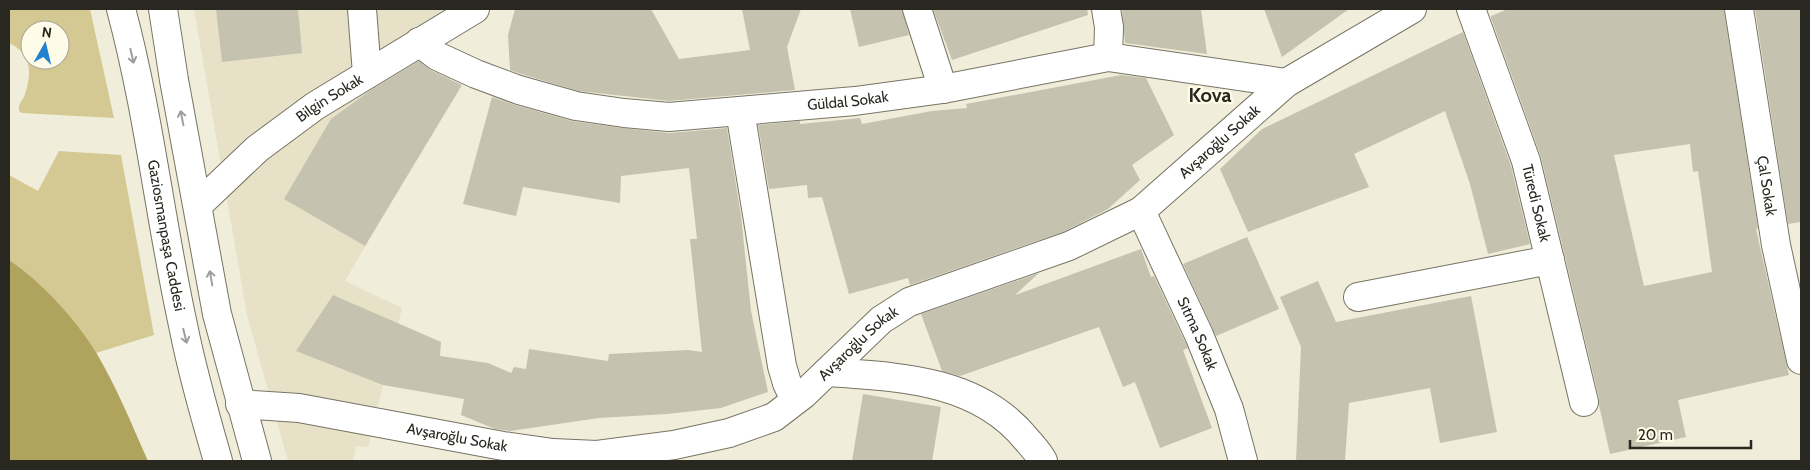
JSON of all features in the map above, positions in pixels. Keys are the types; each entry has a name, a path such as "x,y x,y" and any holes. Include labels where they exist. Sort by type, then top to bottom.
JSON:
{"street":[{"name":"Gaziosmanpaşa Caddesi","path":"121,9 139,86 182,325 204,415 218,461"},
{"path":"163,9 174,80 217,314 257,461"},
{"path":"362,9 367,74"},
{"name":"Bilgin Sokak","path":"198,205 257,148 315,106 475,9"},
{"path":"917,9 943,89"},
{"path":"1106,9 1110,28 1108,57"},
{"name":"Avşaroğlu Sokak","path":"240,404 300,408 503,446 553,453 597,455 674,445 729,433 774,417 827,372 880,320 908,302 1069,246 1141,211 1286,83 1412,9"},
{"name":"Türedi Sokak","path":"1470,9 1526,162 1584,402"},
{"name":"Çal Sokak","path":"1740,9 1776,245 1801,360"},
{"name":"Güldal Sokak","path":"419,42 437,56 476,74 520,90 576,106 669,117 854,101 943,89 1108,57 1286,83"},
{"path":"740,111 782,366 795,400"},
{"name":"Sıtma Sokak","path":"1141,211 1199,335 1229,409 1243,461"},
{"path":"1358,296 1550,260"},
{"path":"827,372 896,377 934,384 970,396 1000,412 1021,432 1040,454 1043,461"}],"shaded area":[{"path":"9,9 90,9 114,118 22,113 19,111 19,105 27,89 29,70 70,70 70,20 20,20 20,50 9,43"},
{"path":"194,9 475,9 419,42 458,65 393,178 402,184 345,281 402,308 368,447 356,446 353,461 288,461 247,315"},
{"path":"59,151 121,155 154,335 96,353 46,291 9,260 9,175 38,191"},
{"path":"9,260 34,279 58,303 89,342 111,380 148,461 9,461"}],"building":[{"path":"216,9 298,9 302,53 222,62"},
{"path":"515,9 651,9 679,59 750,50 742,9 801,9 787,47 795,90 669,101 579,91 510,70 508,35"},
{"path":"850,9 902,9 909,35 859,47"},
{"path":"933,9 1087,9 1088,15 952,60"},
{"path":"1122,9 1201,9 1207,54 1125,43"},
{"path":"1264,9 1349,9 1282,57"},
{"path":"1508,9 1724,9 1758,228 1756,229 1789,375 1678,400 1686,437 1610,454 1599,398 1541,157 1491,16","holes":["1690,144 1693,172 1698,171 1712,272 1644,286 1614,155"]},
{"path":"1755,9 1801,9 1801,222 1788,224"},
{"path":"1463,32 1511,166 1530,244 1488,254 1470,184 1445,111 1354,154 1369,187 1248,232 1220,169 1262,129"},
{"path":"419,61 430,70 462,85 365,246 284,199 331,119 371,90"},
{"path":"1121,75 1146,78 1174,135 1132,165 1140,180 1108,209 1063,232 910,285 908,278 849,294 822,197 808,198 807,185 769,189 758,125 800,121 800,124 860,118 862,124 932,111 967,108 966,104"},
{"path":"492,97 572,121 622,128 670,133 727,128 741,216 751,311 768,392 721,408 667,414 599,418 510,431 495,429 461,415 464,399 383,385 296,351 333,295 441,342 440,356 488,363 511,373 514,367 526,369 529,349 608,361 609,354 688,350 702,352 690,239 697,239 689,168 621,176 620,203 523,187 516,216 463,204"},
{"path":"1247,237 1279,309 1216,336 1183,264"},
{"path":"1141,249 1151,277 1154,276 1188,348 1183,350 1212,428 1160,448 1135,382 1123,387 1099,327 960,376 942,371 921,314 1039,273 1015,295"},
{"path":"1318,281 1336,322 1471,296 1497,432 1440,443 1430,388 1349,403 1345,461 1296,461 1301,347 1280,297"},
{"path":"863,394 941,407 932,461 852,461"}],"district":[{"name":"Kova","path":"1210,95"}]}
